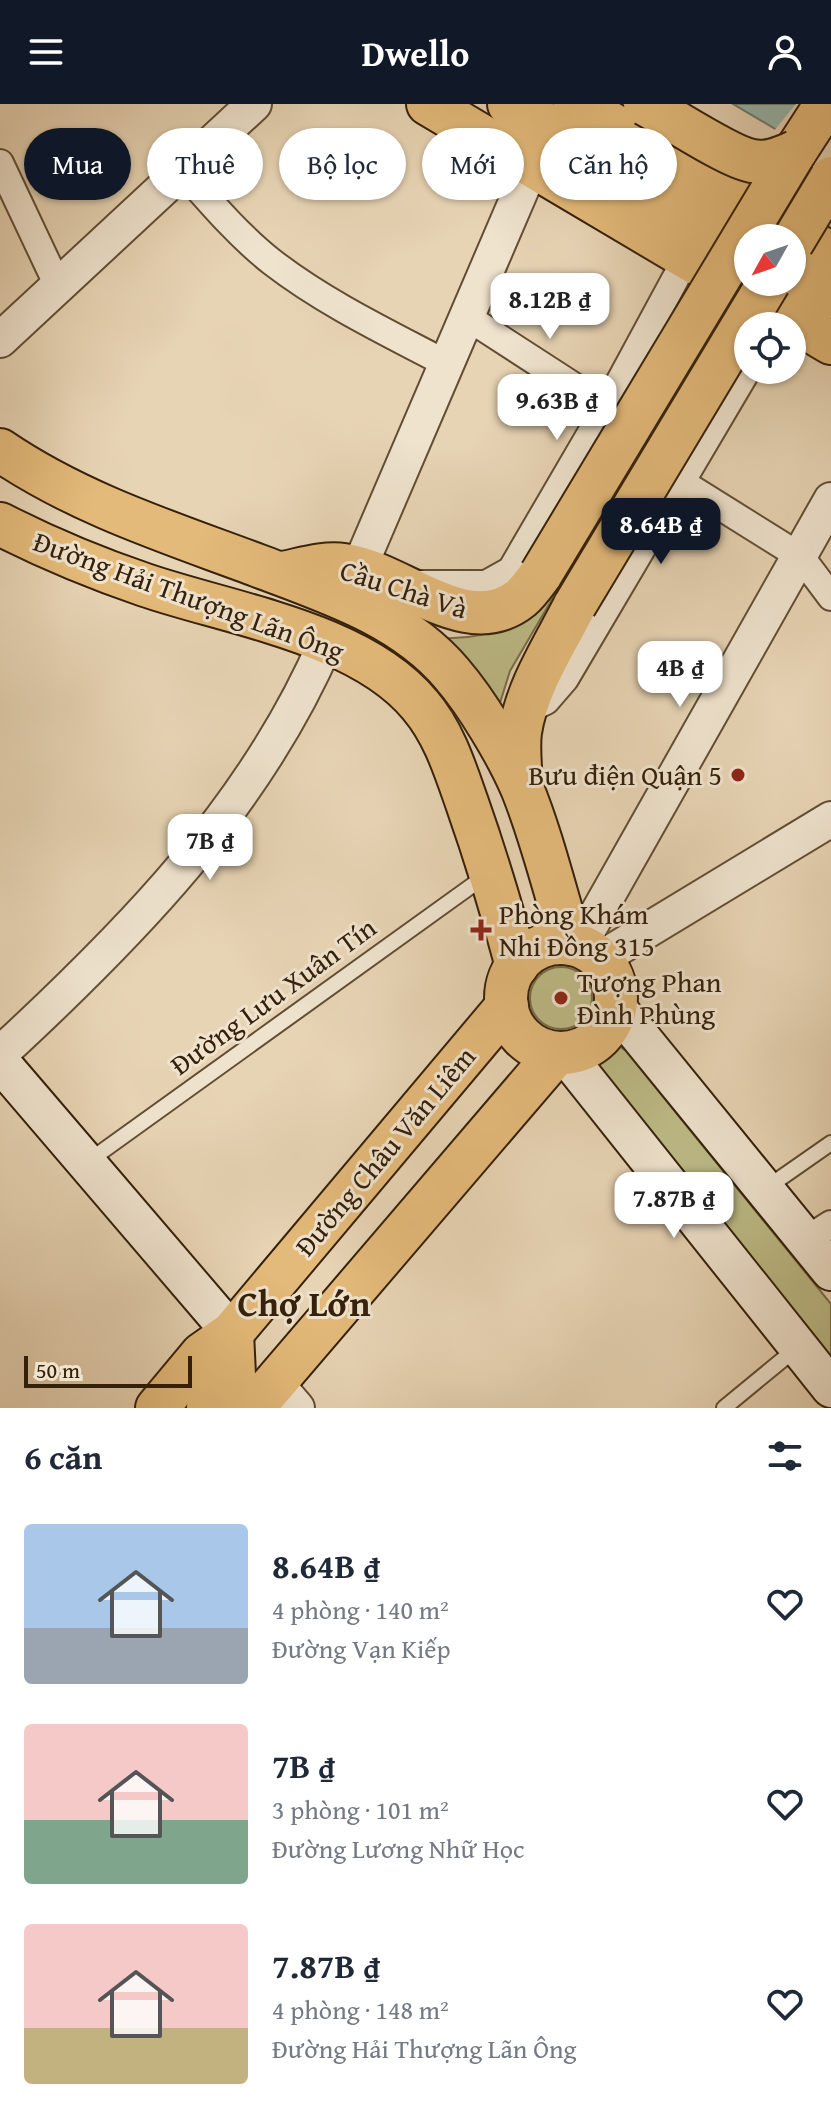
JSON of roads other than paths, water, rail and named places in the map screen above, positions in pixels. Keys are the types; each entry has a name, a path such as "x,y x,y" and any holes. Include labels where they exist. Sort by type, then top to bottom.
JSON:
{"highway":[{"path":"510,104 734,238"},
{"path":"576,104 831,255"},
{"path":"779,298 831,296"}],"main road":[{"path":"428,104 687,257 779,298 831,343"},
{"path":"645,104 739,157 778,160 795,152"},
{"path":"682,104 831,193"},
{"name":"Cầu Chà Và","path":"280,574 325,564 359,568 454,609 474,613 493,612 510,606 523,596 541,574 826,104"},
{"path":"803,224 831,178"},
{"path":"521,787 519,749 525,711 534,686 575,605 779,298"},
{"name":"Đường Hải Thượng Lãn Ông","path":"0,450 48,480 89,500 368,610 436,657 467,694 521,787 548,871 583,949"},
{"name":"Đường Hải Thượng Lãn Ông","path":"0,524 49,549 145,585 326,642 373,665 398,683 420,705 437,729 452,760 493,876 517,966"},
{"path":"493,876 509,886 526,886 548,871"},
{"path":"546,945 583,949 614,981 616,1007 604,1034 579,1051 561,1054 538,1048 522,1037 512,1024 507,1006 510,978 525,956 546,945"},
{"name":"Đường Châu Văn Liêm","path":"157,1408 202,1354 232,1333 507,1006"},
{"path":"616,1007 764,1189 819,1232 831,1271"},
{"path":"561,1054 831,1388"},
{"path":"208,1408 264,1393 561,1054"},
{"path":"0,1062 232,1333 264,1393"}],"street":[{"path":"228,128 254,104"},
{"path":"0,163 58,286"},
{"path":"359,568 531,167"},
{"path":"0,340 150,200"},
{"path":"209,200 271,261 332,302 447,364"},
{"path":"401,584 486,584 511,570 606,407 687,257"},
{"path":"467,317 606,407"},
{"path":"525,711 546,701 565,679 739,384"},
{"path":"681,482 801,557 831,597"},
{"path":"583,949 831,500"},
{"path":"0,1054 148,909 202,846 277,739 302,695 326,642"},
{"path":"583,949 831,819"}],"lane":[{"name":"Đường Lưu Xuân Tín","path":"85,1163 493,876"},
{"path":"764,1189 831,1143"},
{"path":"724,1408 798,1347"}],"water":[{"path":"733,104 831,104 831,162"}],"place":[{"name":"Bưu điện Quận 5","path":"738,775"},
{"name":"Phòng Khám Nhi Đồng 315","path":"481,930"},
{"name":"Tượng Phan Đình Phùng","path":"561,998"}],"district":[{"name":"Chợ Lớn","path":"304,1303"}]}
